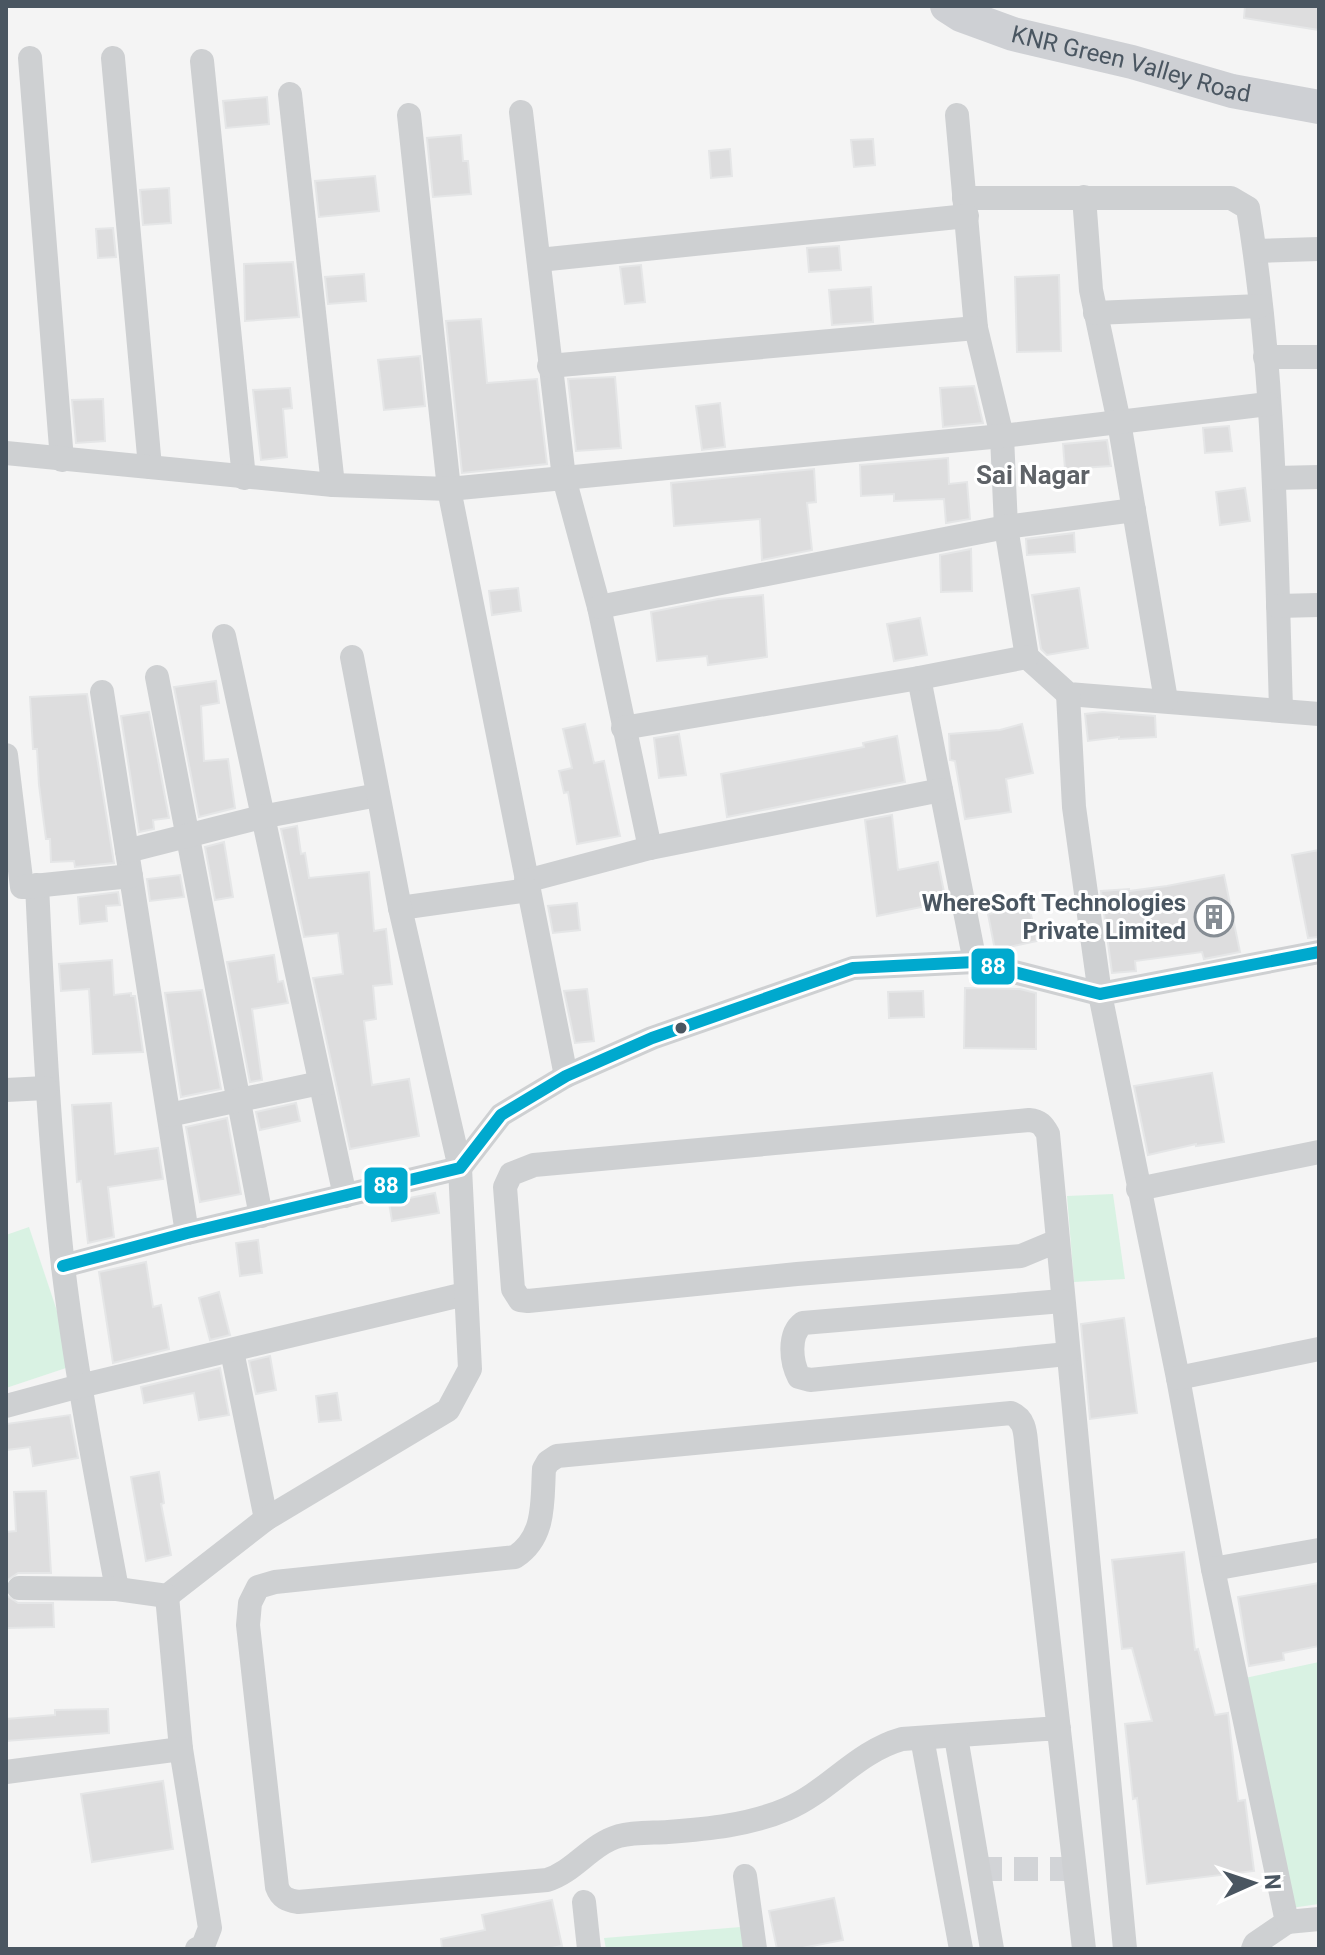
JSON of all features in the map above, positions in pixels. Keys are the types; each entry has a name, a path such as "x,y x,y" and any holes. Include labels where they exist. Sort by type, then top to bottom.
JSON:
{"street":[{"name":"KNR Green Valley Road","path":"947,6 961,15 1013,34 1132,62 1232,91 1319,107"},
{"path":"30,58 62,460"},
{"path":"113,58 150,467"},
{"path":"202,61 244,478"},
{"path":"290,94 333,485"},
{"path":"521,112 564,478 599,607 650,848"},
{"path":"409,115 449,489 566,1076"},
{"path":"957,115 976,328 1002,436 1006,527 1027,657 1068,694 1319,714"},
{"path":"539,260 966,207 1084,197 1231,198 1248,208 1255,251 1275,478 1281,709"},
{"path":"1084,197 1095,313 1119,422 1166,700"},
{"path":"1255,251 1319,249"},
{"path":"1095,313 1260,306"},
{"path":"549,366 976,328"},
{"path":"1265,357 1319,357"},
{"path":"6,453 244,478 449,489 1002,436 1268,404"},
{"path":"1275,478 1319,477"},
{"path":"599,607 1006,527 1134,510"},
{"path":"1278,606 1319,605"},
{"path":"224,636 345,1196"},
{"path":"19,1588 117,1589 167,1596 266,1519 448,1410 470,1369 460,1168 400,908 352,657"},
{"path":"623,728 1027,657"},
{"path":"157,677 261,1216"},
{"path":"919,678 975,962"},
{"path":"102,692 187,1233"},
{"path":"1068,694 1074,807 1100,994 1178,1378 1213,1569 1287,1922"},
{"path":"6,755 46,1088 63,1266 80,1386 117,1589"},
{"path":"400,908 528,886 650,848 941,790"},
{"path":"127,851 261,817 378,795"},
{"path":"22,887 131,876"},
{"path":"63,1266 460,1168 501,1115 566,1076 652,1038 853,968 975,962 1100,994 1319,952"},
{"path":"169,1115 320,1083"},
{"path":"6,1090 46,1088"},
{"path":"1058,1248 1021,1256 528,1301 520,1300 513,1289 505,1187 511,1174 534,1165 1038,1121 1048,1134 1125,1949"},
{"path":"1138,1189 1319,1152"},
{"path":"6,1406 465,1294"},
{"path":"1062,1301 803,1323 796,1328 794,1335 794,1361 799,1377 810,1380 1067,1354"},
{"path":"1178,1378 1319,1349"},
{"path":"232,1351 266,1519"},
{"path":"1059,1728 902,1739 878,1747 794,1806 780,1812 711,1828 616,1837 597,1845 547,1880 310,1901 287,1900 277,1887 248,1625 250,1603 258,1587 275,1582 515,1557 527,1548 540,1523 544,1469 557,1456 1011,1413 1024,1427 1059,1728 1074,1869 1084,1949"},
{"path":"1213,1569 1319,1550"},
{"path":"167,1596 181,1749 210,1928 203,1946 197,1949"},
{"path":"956,1737 992,1949"},
{"path":"922,1738 961,1949"},
{"path":"6,1772 181,1749"},
{"path":"1074,1869 1117,1866"},
{"path":"947,1875 978,1869"},
{"path":"745,1876 755,1949"},
{"path":"584,1902 589,1949"},
{"path":"1253,1949 1255,1944 1287,1922 1319,1919"}],"green space":[{"path":"1113,1194 1125,1279 1074,1282 1067,1196"},
{"path":"29,1227 75,1365 6,1388 6,1235"},
{"path":"1319,1662 1319,1904 1291,1908 1245,1678"},
{"path":"741,1927 744,1949 606,1949 604,1938"}],"building":[{"path":"1245,6 1319,6 1319,30 1244,18"},
{"path":"267,97 269,124 226,128 223,101"},
{"path":"461,135 463,161 468,161 471,194 433,197 427,138"},
{"path":"873,139 875,165 854,167 851,140"},
{"path":"730,149 732,176 711,178 709,151"},
{"path":"375,176 379,211 319,217 315,181"},
{"path":"169,188 171,223 143,225 140,190"},
{"path":"113,228 116,257 98,258 96,229"},
{"path":"839,246 841,270 809,272 807,248"},
{"path":"293,262 299,317 245,321 244,264"},
{"path":"641,265 645,302 625,304 620,267"},
{"path":"364,274 366,301 328,304 325,277"},
{"path":"1059,275 1061,351 1017,352 1015,277"},
{"path":"871,287 873,322 832,325 829,290"},
{"path":"481,319 487,383 537,379 547,464 462,473 446,321"},
{"path":"420,356 425,406 384,410 378,360"},
{"path":"615,377 621,448 576,451 568,379"},
{"path":"974,386 983,423 943,427 940,388"},
{"path":"290,388 292,408 283,409 287,457 261,460 253,390"},
{"path":"103,399 105,441 76,443 72,400"},
{"path":"720,403 725,447 702,450 696,406"},
{"path":"1229,426 1232,451 1205,453 1203,428"},
{"path":"1107,440 1111,466 1065,469 1063,444"},
{"path":"948,458 949,484 967,482 970,519 946,523 944,499 894,501 894,494 861,496 860,465"},
{"path":"814,469 816,502 807,503 812,550 762,560 760,519 674,526 671,483"},
{"path":"1245,488 1250,521 1220,525 1216,492"},
{"path":"1074,533 1075,552 1027,555 1026,539"},
{"path":"971,549 972,591 941,592 940,555"},
{"path":"518,588 521,611 492,615 489,591"},
{"path":"1079,588 1088,648 1047,655 1041,649 1032,595"},
{"path":"763,595 767,657 708,665 707,656 657,661 651,612 718,599"},
{"path":"920,618 927,655 894,661 887,624"},
{"path":"216,681 219,703 201,706 204,761 228,759 235,808 199,817 174,687"},
{"path":"87,694 114,863 75,867 74,861 51,862 50,839 46,839 39,785 37,749 33,749 30,697"},
{"path":"149,712 169,818 153,820 154,829 139,832 121,716"},
{"path":"1102,712 1155,716 1156,737 1088,741 1085,714"},
{"path":"585,724 594,763 604,761 620,836 577,844 568,792 564,793 559,771 572,768 563,729"},
{"path":"1022,724 1033,773 1006,779 1011,812 965,819 955,761 950,760 949,734 1000,730"},
{"path":"679,734 686,775 659,778 654,738"},
{"path":"897,736 905,782 727,817 721,774 864,747 863,743"},
{"path":"892,815 898,870 938,862 946,902 877,916 865,820"},
{"path":"297,826 309,878 369,872 374,931 386,929 392,984 373,986 376,1019 364,1021 372,1085 409,1079 419,1136 350,1149 313,978 343,974 338,933 304,937 281,829"},
{"path":"224,842 233,897 215,900 205,847"},
{"path":"1319,850 1319,937 1308,938 1292,855"},
{"path":"180,875 184,897 150,901 147,879"},
{"path":"1224,875 1240,952 1204,959 1202,952 1135,961 1136,971 1112,973 1101,891 1129,891"},
{"path":"118,892 120,905 106,906 107,921 80,924 78,897"},
{"path":"577,903 580,930 553,933 548,906"},
{"path":"1029,906 1037,941 995,950 988,914"},
{"path":"274,955 278,982 283,981 288,1003 252,1009 262,1080 250,1082 227,962"},
{"path":"112,960 114,995 131,993 135,996 143,1052 93,1054 89,989 61,991 59,964"},
{"path":"965,988 1020,989 1036,993 1036,1049 964,1048"},
{"path":"587,989 594,1041 575,1043 564,991"},
{"path":"202,990 221,1089 181,1097 165,993"},
{"path":"923,991 924,1017 889,1018 888,992"},
{"path":"1212,1073 1224,1142 1196,1144 1148,1155 1134,1086"},
{"path":"111,1103 115,1154 158,1148 163,1179 108,1187 114,1237 88,1243 81,1181 77,1182 72,1105"},
{"path":"296,1103 300,1121 260,1130 256,1112"},
{"path":"227,1118 241,1194 200,1202 186,1127"},
{"path":"435,1193 439,1213 392,1221 389,1202"},
{"path":"258,1240 262,1273 240,1276 236,1243"},
{"path":"146,1262 153,1307 161,1305 169,1349 113,1363 99,1272"},
{"path":"219,1292 230,1335 210,1340 199,1298"},
{"path":"1124,1318 1137,1413 1090,1419 1081,1324"},
{"path":"270,1356 276,1390 256,1394 249,1361"},
{"path":"220,1368 229,1415 199,1420 194,1393 144,1403 141,1387"},
{"path":"337,1393 341,1420 319,1422 316,1396"},
{"path":"70,1415 78,1458 33,1466 30,1447 6,1450 6,1424"},
{"path":"159,1472 164,1503 161,1504 171,1555 146,1561 131,1477"},
{"path":"46,1491 51,1573 18,1573 6,1581 6,1532 16,1531 14,1492"},
{"path":"1184,1552 1195,1650 1198,1649 1215,1715 1228,1713 1238,1801 1245,1800 1254,1871 1147,1884 1125,1724 1152,1721 1132,1648 1122,1649 1112,1560"},
{"path":"1319,1583 1319,1646 1283,1653 1284,1660 1249,1666 1238,1597"},
{"path":"6,1595 18,1603 53,1603 54,1627 6,1628"},
{"path":"108,1709 109,1733 6,1741 6,1719 55,1715 55,1710"},
{"path":"163,1781 173,1849 92,1862 81,1794"},
{"path":"834,1898 843,1940 797,1949 777,1949 769,1911"},
{"path":"552,1900 562,1946 546,1949 442,1949 441,1939 485,1930 482,1915"}],"tunnel":[{"path":"978,1869 1074,1869"}],"transit line":[{"name":"88","path":"63,1266 460,1168 501,1115 566,1076 652,1038 853,968 975,962 1100,994 1319,952"}],"place":[{"name":"WhereSoft Technologies Private Limited","path":"1214,917"}],"district":[{"name":"Sai Nagar","path":"1033,475"}]}
